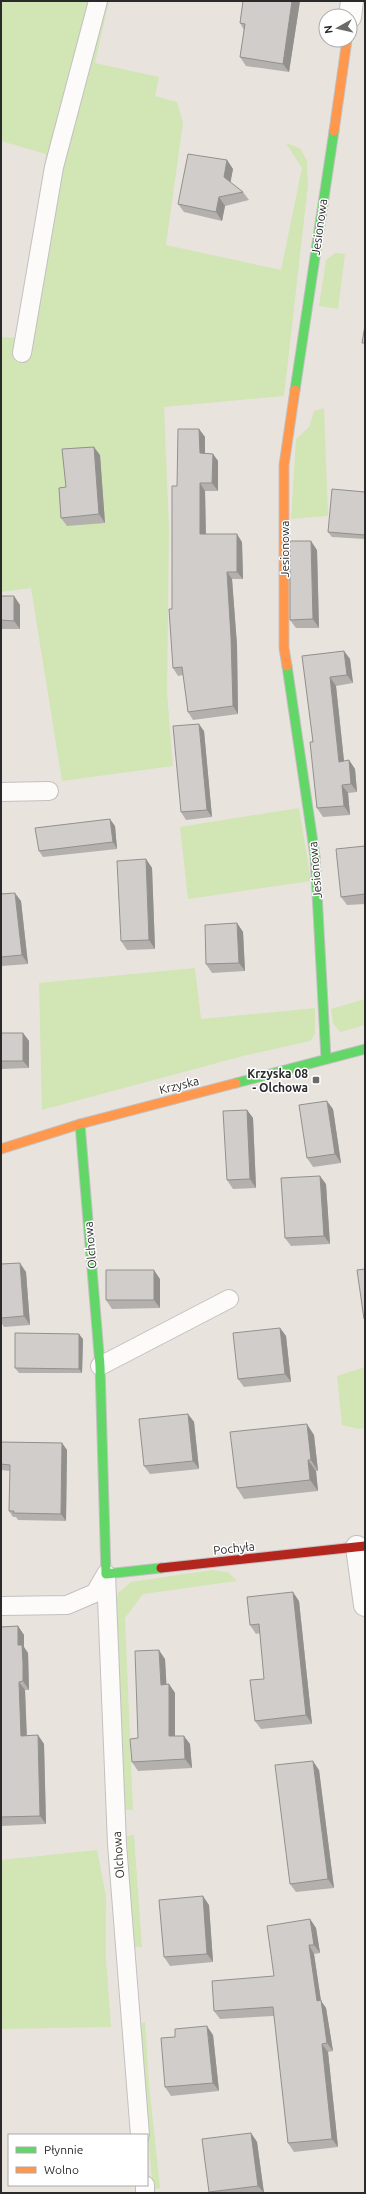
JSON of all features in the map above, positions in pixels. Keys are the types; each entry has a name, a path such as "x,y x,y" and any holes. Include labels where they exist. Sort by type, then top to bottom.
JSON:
{"street":[{"name":"Jesionowa","path":"326,1059 315,856 284,648 284,465 345,48"},
{"name":"Krzyska","path":"1,1149 80,1124 365,1049"},
{"name":"Olchowa","path":"80,1124 100,1366 106,1574"},
{"name":"Pochyła","path":"106,1574 361,1547"},
{"path":"361,1547 365,1605"}],"lane":[{"path":"22,353 54,167 98,1"},
{"path":"1,792 49,792"},
{"path":"100,1366 229,1299"},
{"path":"1,1606 67,1605 95,1594 106,1574"},
{"name":"Olchowa","path":"106,1574 117,1844 140,2134"}],"green space":[{"path":"1,1 109,1 95,63 159,77 155,96 177,102 183,122 166,245 281,270 302,168 286,143 300,148 307,161 308,185 284,396 164,407 169,529 167,693 173,766 62,781 31,588 1,592 1,337 19,338 46,154 1,141"},
{"path":"335,253 345,254 338,309 319,306 326,260"},
{"path":"324,408 328,516 291,519 296,439 309,427 314,411"},
{"path":"299,808 311,881 188,899 180,827"},
{"path":"195,968 201,1019 315,1008 315,1034 310,1041 243,1056 42,1110 39,983"},
{"path":"365,999 365,1025 340,1032 333,1023 331,1009"},
{"path":"365,1367 365,1428 359,1429 342,1425 337,1376"},
{"path":"212,1570 228,1572 237,1581 143,1594 125,1618 133,1810 125,1810 116,1607 118,1593 131,1582"},
{"path":"134,1835 142,1947 133,1947 127,1836"},
{"path":"97,1850 106,1896 106,1959 111,2027 1,2029 1,1860"},
{"path":"145,2022 149,2084 160,2188 153,2190 148,2134 138,2024"}],"building":[{"path":"243,1 292,1 283,64 240,57 245,24 240,23"},
{"path":"188,154 227,160 224,177 243,192 219,197 216,212 178,204"},
{"path":"365,325 365,343 362,343"},
{"path":"178,429 199,429 200,453 213,454 212,483 200,483 200,534 237,534 237,572 227,572 233,706 188,712 182,667 173,668 169,609 172,609 172,486 177,486"},
{"path":"94,447 99,514 61,518 59,488 66,487 62,449"},
{"path":"332,489 365,492 365,535 328,532"},
{"path":"290,541 311,541 313,619 290,620"},
{"path":"1,596 14,596 14,621 1,620"},
{"path":"344,651 347,675 330,677 339,762 349,760 351,784 342,785 344,806 317,808 310,742 313,742 302,656"},
{"path":"199,724 207,810 181,812 173,726"},
{"path":"110,819 113,842 39,851 35,828"},
{"path":"365,846 365,894 341,897 336,849"},
{"path":"146,859 149,940 121,941 117,861"},
{"path":"15,893 22,955 1,957 1,894"},
{"path":"237,923 239,963 206,964 205,925"},
{"path":"1,1033 23,1033 23,1061 1,1061"},
{"path":"327,1101 335,1154 307,1158 299,1105"},
{"path":"247,1110 250,1179 227,1180 223,1111"},
{"path":"320,1176 324,1236 285,1238 281,1178"},
{"path":"20,1263 24,1316 1,1318 1,1264"},
{"path":"365,1269 365,1319 364,1319 357,1270"},
{"path":"106,1270 154,1270 154,1300 106,1300"},
{"path":"280,1328 285,1374 238,1379 233,1333"},
{"path":"15,1333 79,1334 79,1369 15,1368"},
{"path":"188,1414 193,1461 144,1466 139,1419"},
{"path":"307,1424 311,1460 308,1460 310,1480 237,1488 230,1432"},
{"path":"1,1442 62,1443 61,1514 13,1513 14,1511 9,1511 10,1465 1,1464"},
{"path":"293,1592 306,1715 255,1721 250,1680 264,1679 259,1624 250,1625 247,1597"},
{"path":"18,1626 18,1645 22,1645 23,1663 23,1681 19,1682 21,1736 38,1735 40,1816 1,1817 1,1627"},
{"path":"159,1650 161,1685 169,1684 169,1736 184,1736 185,1759 132,1762 130,1739 138,1738 135,1651"},
{"path":"313,1761 328,1879 290,1884 275,1765"},
{"path":"203,1896 207,1954 164,1957 159,1900"},
{"path":"310,1919 314,1945 309,1945 317,2001 321,2000 327,2043 322,2044 332,2139 288,2143 273,2007 214,2011 212,1981 274,1976 267,1926"},
{"path":"207,2026 213,2083 165,2087 161,2038 175,2037 175,2029"},
{"path":"251,2133 258,2186 209,2192 202,2139"}],"traffic: fast":[{"path":"295,390 334,131"},
{"path":"287,666 315,856 326,1059"},
{"path":"236,1083 365,1049"},
{"path":"80,1124 100,1366 106,1574 161,1568"}],"traffic: slow":[{"path":"334,131 346,48"},
{"path":"287,666 284,648 284,465 295,390"},
{"path":"1,1149 80,1124 236,1083"}],"traffic: jam":[{"path":"161,1568 365,1546"}],"place":[{"name":"Krzyska 08 - Olchowa","path":"316,1080"}]}
